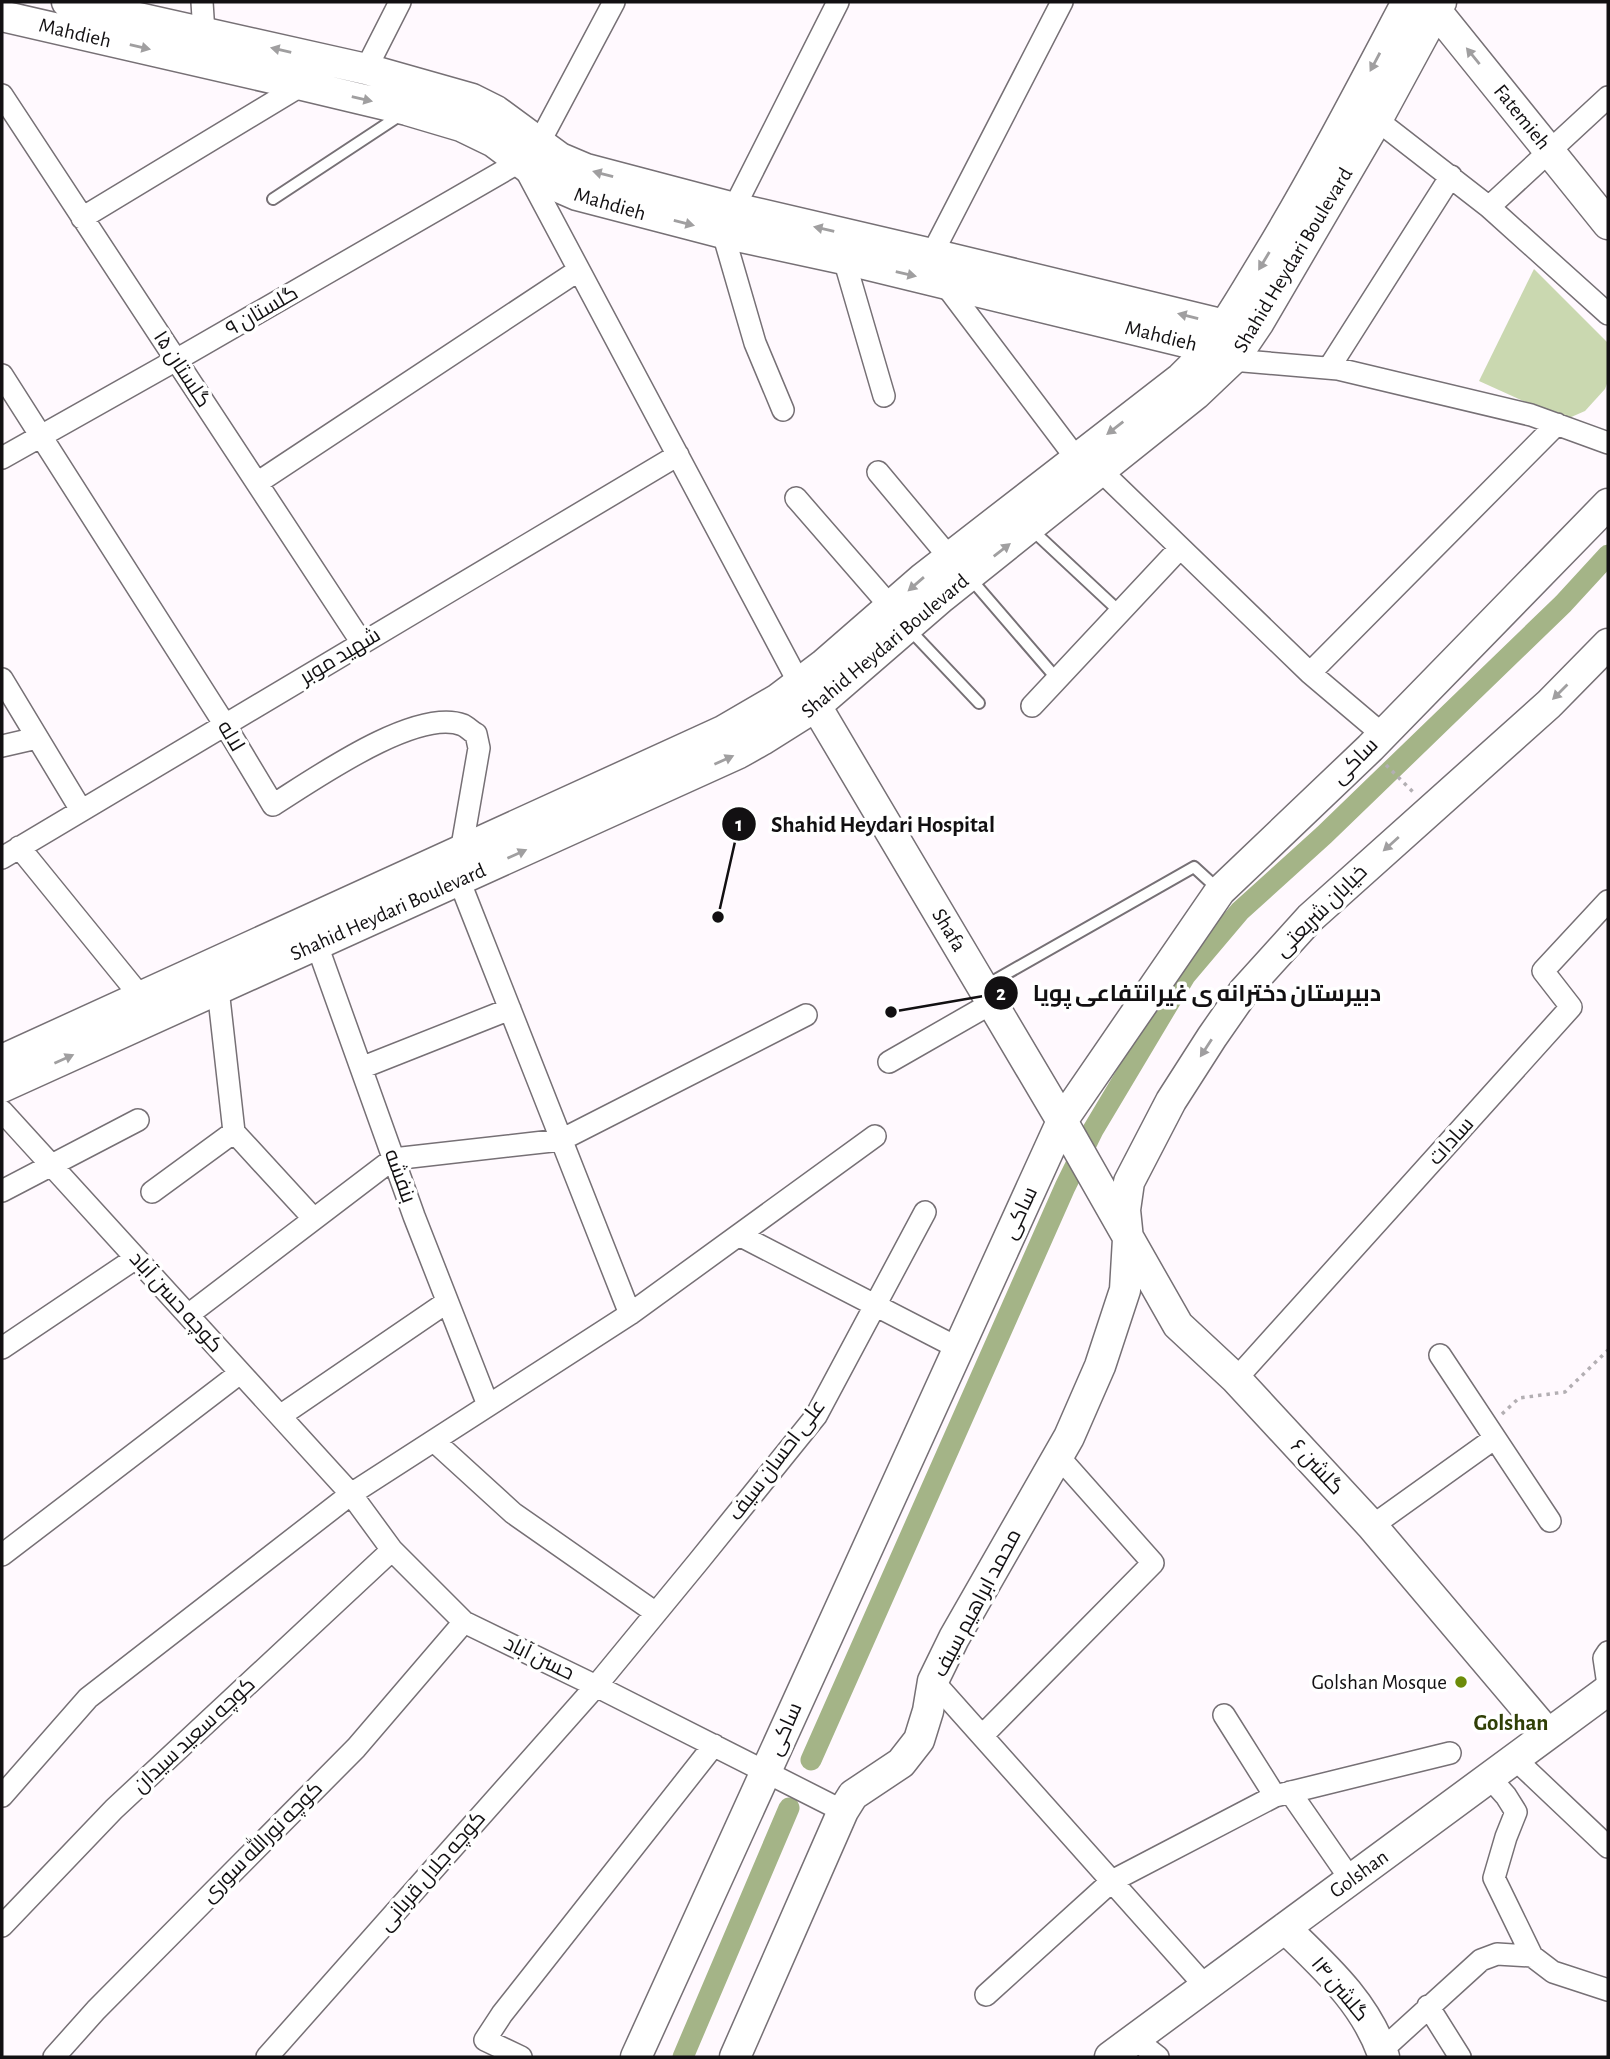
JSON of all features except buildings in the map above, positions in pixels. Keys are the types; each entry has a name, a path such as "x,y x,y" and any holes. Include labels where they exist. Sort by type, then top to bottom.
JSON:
{"street":[{"name":"Mahdieh","path":"67,2 366,69 472,99 496,111 530,152 547,182 561,190 648,214 729,220 932,254 1222,344"},
{"path":"202,2 204,33"},
{"path":"366,69 400,2"},
{"path":"614,2 530,152 579,270 807,694"},
{"path":"783,410 755,343 729,220 838,2"},
{"path":"932,254 1062,2"},
{"name":"Shahid Heydari Boulevard","path":"959,567 1030,528 1089,465 1181,378 1222,344 1407,2"},
{"name":"Shahid Heydari Boulevard","path":"1255,328 1377,120 1435,5"},
{"name":"Fatemieh","path":"1435,5 1608,223"},
{"name":"Mahdieh","path":"2,16 407,110 461,126 495,142 530,152"},
{"path":"82,218 302,85"},
{"name":"گلستان ۱۵","path":"2,95 362,643"},
{"path":"1489,207 1608,97"},
{"path":"1377,120 1489,207 1608,313"},
{"name":"گلستان ۹","path":"2,458 176,360 530,152"},
{"path":"1329,368 1451,176"},
{"name":"Mahdieh","path":"729,220 844,260 1222,344 1255,328"},
{"path":"844,260 884,396"},
{"path":"257,483 579,270"},
{"path":"944,284 1089,465 1310,673 1381,746"},
{"path":"1222,344 1518,412 1608,443"},
{"name":"لاله","path":"2,375 273,805 351,756 408,729 443,722 463,725 476,734 479,748 460,866"},
{"path":"1310,673 1557,424"},
{"name":"شهید موبر","path":"10,853 678,454"},
{"name":"Shahid Heydari Boulevard","path":"2,1087 317,945 460,866 754,715 807,694 823,665 899,617 1089,465"},
{"path":"878,472 959,567"},
{"path":"796,498 899,617"},
{"name":"ساکی","path":"636,2057 958,1348 1067,1130 1220,891 1370,748 1381,746 1608,504"},
{"path":"1032,706 1180,548"},
{"name":"خیابان شریعتی","path":"1128,1239 1125,1210 1129,1182 1171,1101 1244,991 1310,918 1549,704 1608,644"},
{"path":"2,679 81,810"},
{"name":"Shafa","path":"807,694 1101,1191"},
{"path":"2,746 37,738"},
{"path":"10,853 141,997"},
{"path":"460,866 510,1009 630,1314"},
{"name":"Shahid Heydari Boulevard","path":"2,1060 141,997 460,866"},
{"name":"سادات","path":"1236,1379 1571,1007 1543,971 1608,901"},
{"name":"بنفشه","path":"317,945 393,1159 488,1405"},
{"path":"218,989 234,1132 314,1219"},
{"path":"889,1062 987,995"},
{"path":"361,1068 510,1009"},
{"path":"188,1315 393,1159 561,1140 806,1015"},
{"name":"کوچه حسن آباد","path":"2,1111 351,1494"},
{"path":"2,1191 138,1120"},
{"path":"152,1192 234,1132"},
{"path":"2,1796 88,1698 351,1494 630,1314 875,1136"},
{"name":"گلشن ۶","path":"1101,1191 1178,1325 1236,1379 1372,1526 1548,1734"},
{"name":"علی احسان سیف","path":"596,1686 816,1416 925,1212"},
{"path":"739,1235 958,1348"},
{"name":"محمد ابراهیم سیف","path":"735,2057 843,1811 853,1795 901,1763 919,1740 933,1681 954,1638 1069,1437 1100,1366 1125,1290 1128,1239"},
{"path":"2,1348 136,1258"},
{"path":"280,1416 447,1302"},
{"path":"1440,1356 1550,1521"},
{"path":"2,1555 240,1373"},
{"path":"1372,1526 1491,1432"},
{"path":"434,1441 513,1513 656,1614"},
{"path":"982,1735 1153,1563 1058,1456"},
{"name":"حسن آباد","path":"351,1494 392,1550 464,1622 843,1811"},
{"name":"کوچه سعید سیدان","path":"2,1926 114,1809 392,1550"},
{"name":"کوچه نورالله سوری","path":"54,2057 96,2010 356,1748 464,1622"},
{"path":"1608,1652 1604,1658 1608,1685"},
{"path":"933,1681 1206,1987"},
{"name":"کوچه جلال قربانی","path":"267,2057 596,1686"},
{"name":"Golshan","path":"1110,2057 1608,1690"},
{"path":"1224,1715 1282,1794 1351,1880"},
{"path":"521,2057 485,2040 502,2014 714,1745"},
{"path":"986,1995 1112,1881 1282,1794 1450,1754"},
{"path":"1515,1759 1608,1847"},
{"path":"1490,1777 1516,1812 1494,1878 1532,1956 1553,1972 1608,1990"},
{"name":"گلشن ۱۴","path":"1285,1928 1357,2002 1378,2038 1383,2054"},
{"path":"1383,2054 1428,2006 1481,1960 1497,1954 1532,1956"},
{"path":"1428,2006 1460,2057"},
{"path":"1135,2039 1158,2057"}],"lane":[{"path":"274,199 407,110"},
{"path":"1030,528 1120,612"},
{"path":"959,567 1057,679"},
{"path":"899,617 979,704"},
{"path":"987,995 1194,867 1220,891"}],"path":[{"path":"1381,746 1415,794"},
{"path":"1491,1432 1519,1398 1565,1392 1608,1350"}],"green space":[{"path":"1534,269 1608,343 1608,381 1605,389 1585,411 1569,418 1552,414 1479,381"}],"waterway":[{"path":"811,1760 1065,1187 1093,1130 1185,976 1240,911 1324,835 1563,604 1608,555"},
{"path":"683,2057 789,1808"}],"place":[{"name":"Shahid Heydari Hospital","path":"718,917"},
{"name":"دبیرستان دخترانه ی غیرانتفاعی پویا","path":"891,1012"},
{"name":"Golshan Mosque","path":"1461,1682"}],"district":[{"name":"Golshan","path":"1511,1723"}]}
